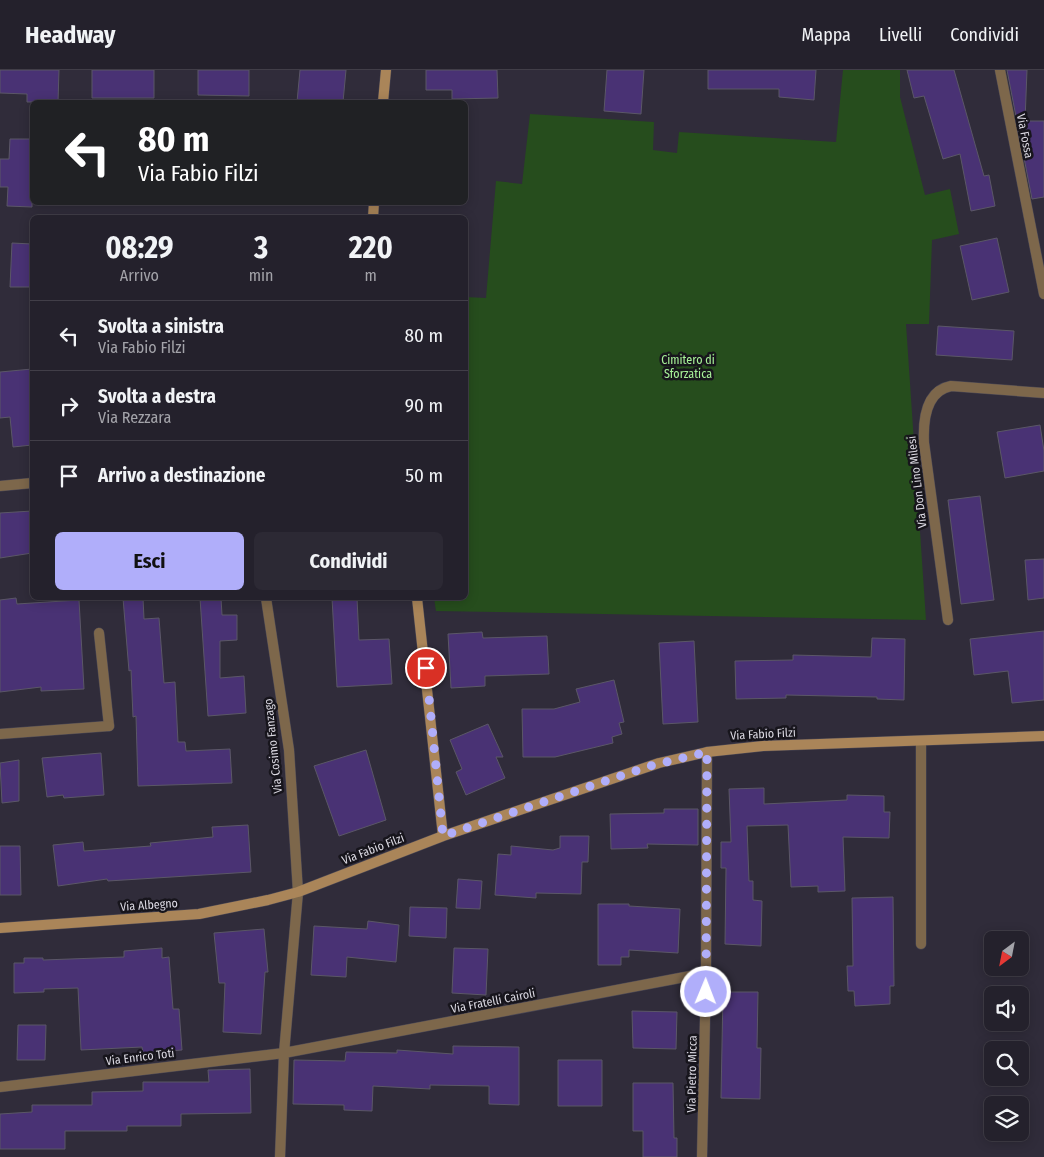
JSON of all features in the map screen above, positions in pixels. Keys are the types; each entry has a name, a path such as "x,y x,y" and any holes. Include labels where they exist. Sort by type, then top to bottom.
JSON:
{"street":[{"path":"383,100 386,70"},
{"name":"Via Fossa","path":"1000,70 1044,294"},
{"name":"Via Don Lino Milesi","path":"948,620 924,444 924,424 928,407 938,390 951,386 1044,393"},
{"path":"0,486 30,483"},
{"name":"Via Cosimo Fanzago","path":"266,600 289,750 298,892 284,1053 280,1157"},
{"path":"417,600 443,836"},
{"path":"0,734 109,726 99,633"},
{"name":"Via Fabio Filzi","path":"298,892 443,836 650,766 707,752 763,746 1044,736"},
{"path":"921,741 922,944"},
{"name":"Via Pietro Micca","path":"702,1157 706,973 707,752"},
{"name":"Via Albegno","path":"0,928 199,914 298,892"},
{"name":"Via Fratelli Cairoli","path":"284,1053 706,973"},
{"name":"Via Enrico Toti","path":"0,1087 284,1053"}],"green space":[{"name":"Cimitero di Sforzatica","path":"843,70 900,70 900,97 925,195 950,189 959,234 932,240 929,324 906,324 926,620 436,611 434,600 468,600 468,297 486,298 496,181 522,184 530,114 654,122 653,150 677,153 679,132 836,142"}],"building":[{"path":"0,70 59,70 58,100 30,100 30,102 27,102 27,94 0,93"},
{"path":"92,70 154,70 154,98 92,98"},
{"path":"198,70 249,70 249,96 198,95"},
{"path":"300,70 346,70 343,100 297,100"},
{"path":"426,70 497,70 498,98 452,99 452,90 426,90"},
{"path":"607,70 644,70 641,114 604,111"},
{"path":"708,70 816,70 814,100 779,97 779,89 708,89"},
{"path":"907,70 954,70 984,176 989,175 995,206 971,211 960,154 943,159 924,96 914,98"},
{"path":"1007,70 1027,70 1025,121 1044,121 1044,197 1032,199"},
{"path":"10,139 30,139 30,205 32,207 7,206 8,187 0,187 0,159 9,159"},
{"path":"997,238 1009,292 972,300 960,246"},
{"path":"12,243 30,244 30,287 10,287"},
{"path":"938,326 1014,331 1012,360 936,355"},
{"path":"30,369 30,445 13,447 10,417 0,418 0,372"},
{"path":"1040,425 1044,451 1044,471 1005,478 997,432"},
{"path":"980,496 994,600 961,604 948,500"},
{"path":"30,511 30,553 0,558 0,513"},
{"path":"1044,559 1044,598 1028,600 1025,560"},
{"path":"16,598 17,604 79,600 84,689 41,691 41,687 0,692 0,600"},
{"path":"123,600 143,600 144,619 159,618 164,683 175,682 178,742 185,742 186,751 230,749 232,783 138,786 136,716 133,717 131,670 129,671"},
{"path":"200,600 221,600 222,615 237,615 237,640 220,641 220,678 244,676 246,713 208,716"},
{"path":"332,600 357,600 359,640 389,639 392,684 337,687"},
{"path":"1044,631 1044,700 1012,703 1008,671 974,675 970,639"},
{"path":"482,632 483,638 547,636 549,674 485,676 485,686 451,688 448,634"},
{"path":"872,638 905,639 904,700 877,699 877,697 786,695 786,698 736,699 735,661 793,660 793,655 871,657"},
{"path":"694,641 698,722 663,724 659,643"},
{"path":"614,680 624,722 619,723 622,734 612,737 613,743 555,757 523,757 522,709 554,709 580,702 576,689"},
{"path":"488,724 503,757 496,757 505,778 466,795 456,772 462,769 450,740"},
{"path":"366,750 386,820 339,836 314,766"},
{"path":"101,753 104,795 64,798 63,795 47,797 42,758"},
{"path":"19,760 19,801 2,803 0,763"},
{"path":"764,788 764,804 847,800 847,795 884,796 884,812 890,812 889,838 843,837 845,891 818,892 818,886 791,887 788,825 747,826 749,881 753,881 753,900 762,901 761,946 725,944 726,868 721,868 721,842 731,842 729,789"},
{"path":"664,809 698,809 698,845 647,844 648,848 611,849 610,814 664,813"},
{"path":"248,825 251,872 108,881 107,879 58,886 53,845 83,842 84,851 151,846 150,843 213,837 212,827"},
{"path":"560,836 589,836 588,862 582,862 581,894 536,893 536,898 495,895 498,854 511,855 511,846 553,850 560,848"},
{"path":"0,846 20,846 21,895 0,895"},
{"path":"458,879 482,881 480,909 456,908"},
{"path":"893,897 894,986 890,986 890,1004 855,1006 854,991 848,991 847,966 853,966 852,898"},
{"path":"598,904 629,904 629,906 680,909 678,953 629,950 629,957 621,957 621,965 598,965"},
{"path":"410,907 447,908 446,938 409,936"},
{"path":"368,921 399,925 396,962 347,957 346,977 311,975 314,926 367,929"},
{"path":"264,929 268,972 265,972 261,1034 223,1032 225,983 219,983 214,933"},
{"path":"162,948 162,958 169,957 173,1009 179,1009 182,1050 143,1053 142,1047 81,1050 78,988 44,989 44,992 14,993 14,963 24,963 24,958 43,958 43,960 124,957 124,951"},
{"path":"454,948 488,949 486,995 452,993"},
{"path":"723,992 758,992 757,1048 761,1048 760,1099 721,1098"},
{"path":"632,1011 677,1012 676,1049 633,1048"},
{"path":"18,1025 46,1025 45,1060 17,1060"},
{"path":"453,1046 519,1047 519,1105 489,1104 489,1086 430,1085 430,1089 373,1086 372,1111 344,1110 344,1105 293,1104 294,1060 345,1061 346,1052 397,1053 397,1050 453,1054"},
{"path":"558,1060 602,1060 602,1106 558,1106"},
{"path":"250,1069 251,1113 181,1114 181,1126 127,1126 127,1131 65,1131 65,1149 0,1149 0,1114 32,1112 32,1105 92,1105 92,1092 143,1091 143,1082 209,1082 208,1070"},
{"path":"633,1083 673,1083 674,1138 677,1138 677,1157 643,1157 643,1131 633,1131"}],"route":[{"path":"426,668 443,836 650,766 707,752 706,992"}]}
